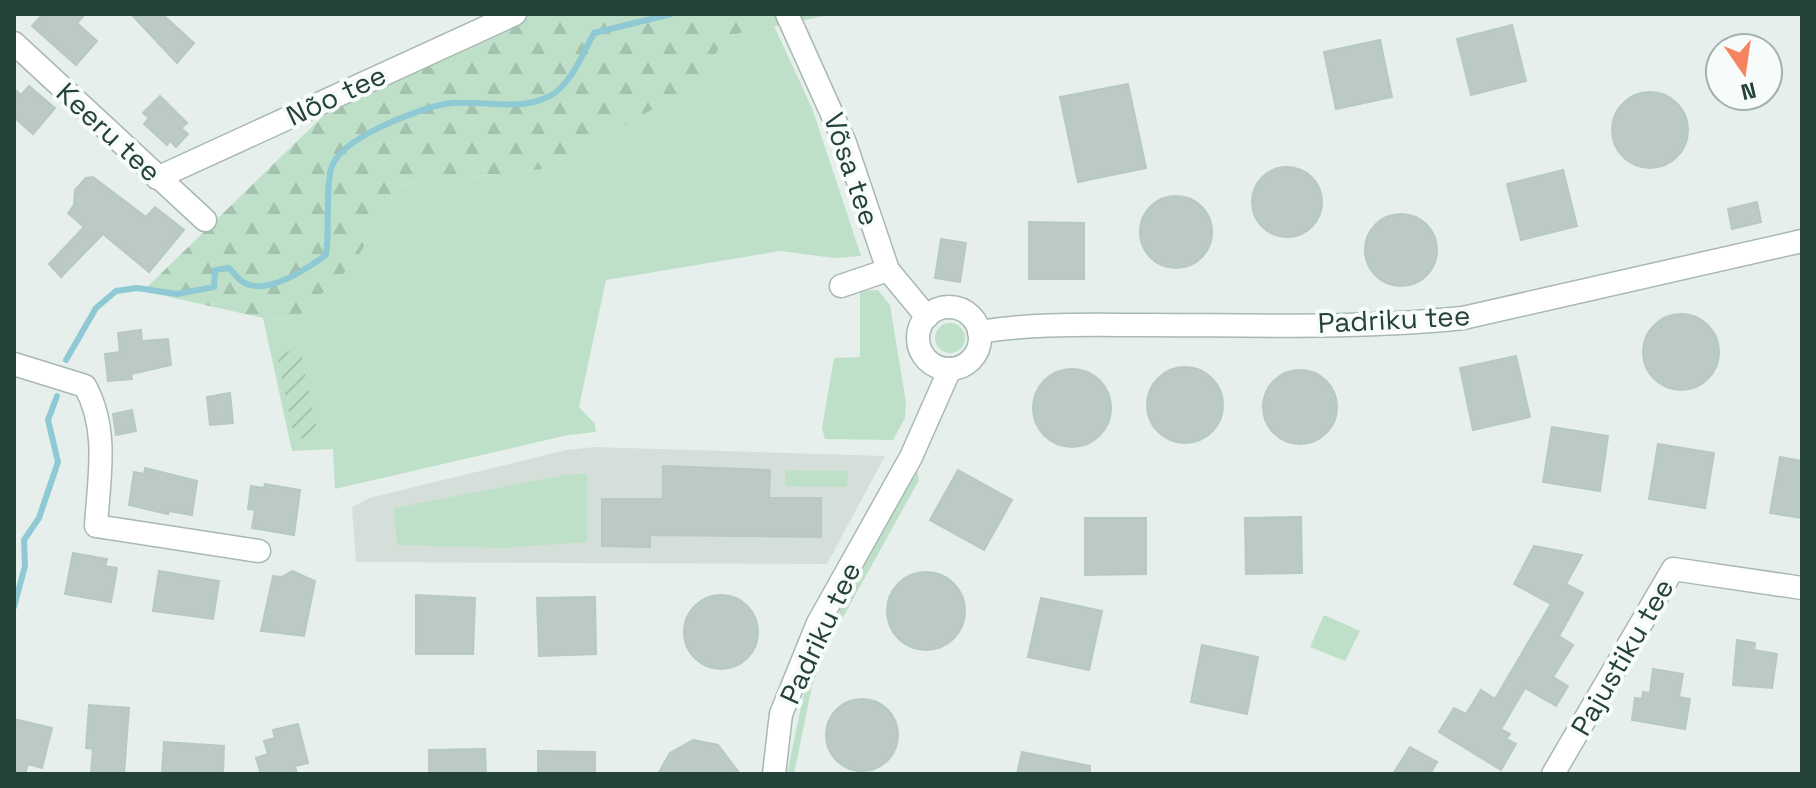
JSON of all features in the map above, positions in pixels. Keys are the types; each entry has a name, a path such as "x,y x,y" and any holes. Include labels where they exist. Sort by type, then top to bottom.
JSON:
{"street":[{"name":"Nõo tee","path":"157,178 515,14"},
{"name":"Võsa tee","path":"787,14 845,143 888,270 927,317"},
{"name":"Keeru tee","path":"14,43 205,220"},
{"name":"Padriku tee","path":"979,332 1033,324 1407,323 1463,318 1802,241"},
{"path":"841,286 888,270"},
{"path":"942,308 959,309 972,319 979,332 976,353 960,367 950,369 932,364 920,350 918,332 927,317 942,308"},
{"path":"14,364 85,386 98,409 101,453 96,526 259,551"},
{"name":"Padriku tee","path":"774,774 781,714 818,623 911,457 950,369"},
{"name":"Pajustiku tee","path":"1553,774 1673,569 1802,588"}],"shaded area":[{"path":"594,447 885,456 827,564 356,562 352,507 369,498 567,450"}],"green space":[{"path":"523,14 834,14 726,36 697,85 544,169 399,185 355,262 296,319 263,318 143,291 323,116"},
{"path":"774,26 812,108 861,256 834,258 780,251 606,280 579,407 595,424 596,432 568,435 335,489 333,449 292,451 263,318 296,319 355,262 399,185 544,169 696,85 726,36"},
{"path":"878,290 890,305 906,403 905,418 893,440 825,439 822,428 834,358 860,357 860,291"},
{"path":"950,323 961,327 965,338 961,349 950,353 939,349 935,338 939,327"},
{"path":"300,349 318,435 295,440 277,354"},
{"path":"917,469 919,480 842,619 839,611"},
{"path":"785,470 848,471 847,487 785,486"},
{"path":"570,474 587,474 587,542 502,548 397,545 394,508"},
{"path":"1324,615 1360,631 1345,661 1310,647"},
{"path":"826,649 812,686 794,774 787,774 804,693 819,651"}],"building":[{"path":"43,14 85,14 77,23 97,41 76,65 32,26"},
{"path":"131,14 162,14 194,43 177,63"},
{"path":"1512,25 1526,81 1471,95 1457,39"},
{"path":"1380,40 1392,97 1336,109 1324,52"},
{"path":"1128,84 1146,168 1078,182 1060,97"},
{"path":"29,86 55,108 33,134 14,117 14,89 21,95"},
{"path":"1650,92 1664,95 1677,103 1685,116 1688,130 1685,144 1677,157 1664,165 1650,168 1636,165 1623,157 1615,144 1612,130 1615,116 1623,103 1636,95"},
{"path":"160,96 187,123 181,128 188,134 176,147 170,141 167,145 144,124 149,118 143,113"},
{"path":"1287,167 1306,173 1316,183 1322,202 1316,221 1306,231 1287,237 1268,231 1258,221 1252,202 1258,183 1268,173"},
{"path":"1563,170 1577,226 1521,240 1507,184"},
{"path":"93,177 146,217 155,207 184,230 149,272 103,234 61,277 49,264 84,227 68,213 74,205 75,190 86,178"},
{"path":"1176,196 1196,202 1206,212 1212,232 1206,252 1196,262 1176,268 1156,262 1146,252 1140,232 1146,212 1156,202"},
{"path":"1757,202 1761,222 1732,229 1728,209"},
{"path":"1408,214 1427,224 1435,236 1435,264 1427,276 1415,284 1394,286 1375,276 1367,264 1365,243 1375,224 1387,216"},
{"path":"1029,222 1084,223 1084,279 1029,279"},
{"path":"941,239 966,243 960,282 935,278"},
{"path":"1674,314 1688,314 1702,320 1713,331 1719,352 1716,367 1708,379 1688,390 1674,390 1660,384 1649,373 1643,359 1643,345 1649,331 1660,320"},
{"path":"141,330 142,341 168,339 171,365 131,374 132,379 108,381 105,354 120,352 118,333"},
{"path":"1516,356 1530,417 1473,430 1460,368"},
{"path":"1185,367 1199,370 1212,378 1220,391 1223,405 1220,419 1212,432 1199,440 1185,443 1171,440 1158,432 1150,419 1147,405 1150,391 1158,378 1171,370"},
{"path":"1072,369 1087,372 1100,380 1108,393 1111,408 1108,423 1100,436 1087,444 1072,447 1057,444 1044,436 1036,423 1033,408 1036,393 1044,380 1057,372"},
{"path":"1293,370 1307,370 1321,376 1331,386 1337,407 1331,428 1321,438 1307,444 1293,444 1279,438 1269,428 1263,414 1263,400 1269,386 1279,376"},
{"path":"230,393 233,423 210,425 207,397"},
{"path":"132,410 136,431 116,435 113,414"},
{"path":"1552,427 1608,436 1600,491 1543,482"},
{"path":"1658,444 1714,453 1705,508 1649,499"},
{"path":"1780,457 1802,461 1802,518 1770,513"},
{"path":"663,466 770,470 769,498 821,498 821,537 650,535 650,547 602,546 602,499 663,499"},
{"path":"145,468 197,481 192,515 169,511 168,514 129,505 134,472 144,474"},
{"path":"958,470 1012,500 984,550 930,520"},
{"path":"265,484 300,490 294,535 252,528 255,510 248,509 251,486 264,488"},
{"path":"1301,517 1302,573 1246,574 1245,518"},
{"path":"1085,518 1146,518 1146,574 1085,575"},
{"path":"1534,546 1582,555 1566,584 1583,593 1559,636 1573,645 1553,677 1568,686 1556,706 1525,688 1501,729 1510,734 1506,739 1516,744 1501,770 1439,732 1454,708 1466,714 1481,690 1495,699 1551,604 1514,584"},
{"path":"73,553 107,559 105,566 117,568 111,602 65,594"},
{"path":"159,571 219,581 213,619 153,611"},
{"path":"292,571 315,581 304,636 261,631 273,576 282,577"},
{"path":"926,572 941,575 954,583 962,596 965,611 962,626 954,639 941,647 926,650 911,647 898,639 890,626 887,611 890,596 898,583 911,575"},
{"path":"416,595 475,598 473,654 416,654"},
{"path":"714,595 728,595 742,601 752,611 758,632 756,646 742,663 728,669 714,669 700,663 690,653 684,639 684,625 690,611 700,601"},
{"path":"595,597 596,654 539,656 537,598"},
{"path":"1041,598 1102,611 1089,670 1028,657"},
{"path":"1737,640 1755,643 1754,650 1777,654 1772,688 1733,685"},
{"path":"1202,645 1258,657 1247,714 1191,702"},
{"path":"1653,669 1683,674 1679,697 1690,699 1685,729 1632,720 1635,698 1642,699 1643,692 1650,693"},
{"path":"869,699 888,709 896,721 896,749 888,761 876,769 855,771 836,761 828,749 826,728 836,709 848,701"},
{"path":"89,705 129,708 124,774 91,774 93,749 86,748"},
{"path":"14,719 52,728 42,768 28,764 25,774 14,774"},
{"path":"298,724 308,763 295,766 297,774 261,774 256,758 268,754 264,741 275,738 273,730"},
{"path":"693,740 718,745 740,774 658,774 670,753"},
{"path":"164,742 224,746 223,774 162,774"},
{"path":"1410,747 1437,762 1430,774 1393,774"},
{"path":"485,749 486,774 429,774 429,750"},
{"path":"538,751 595,752 595,774 538,774"},
{"path":"1022,752 1090,766 1090,774 1017,774"}],"waterway":[{"path":"66,360 96,308 116,291 137,288 177,294 214,287 215,270 229,268 243,282 263,286 286,279 326,255 331,169 348,147 380,127 445,104 509,105 548,97 569,78 594,33 671,14"},
{"path":"14,607 25,566 24,540 39,518 58,462 48,420 57,396"}]}
